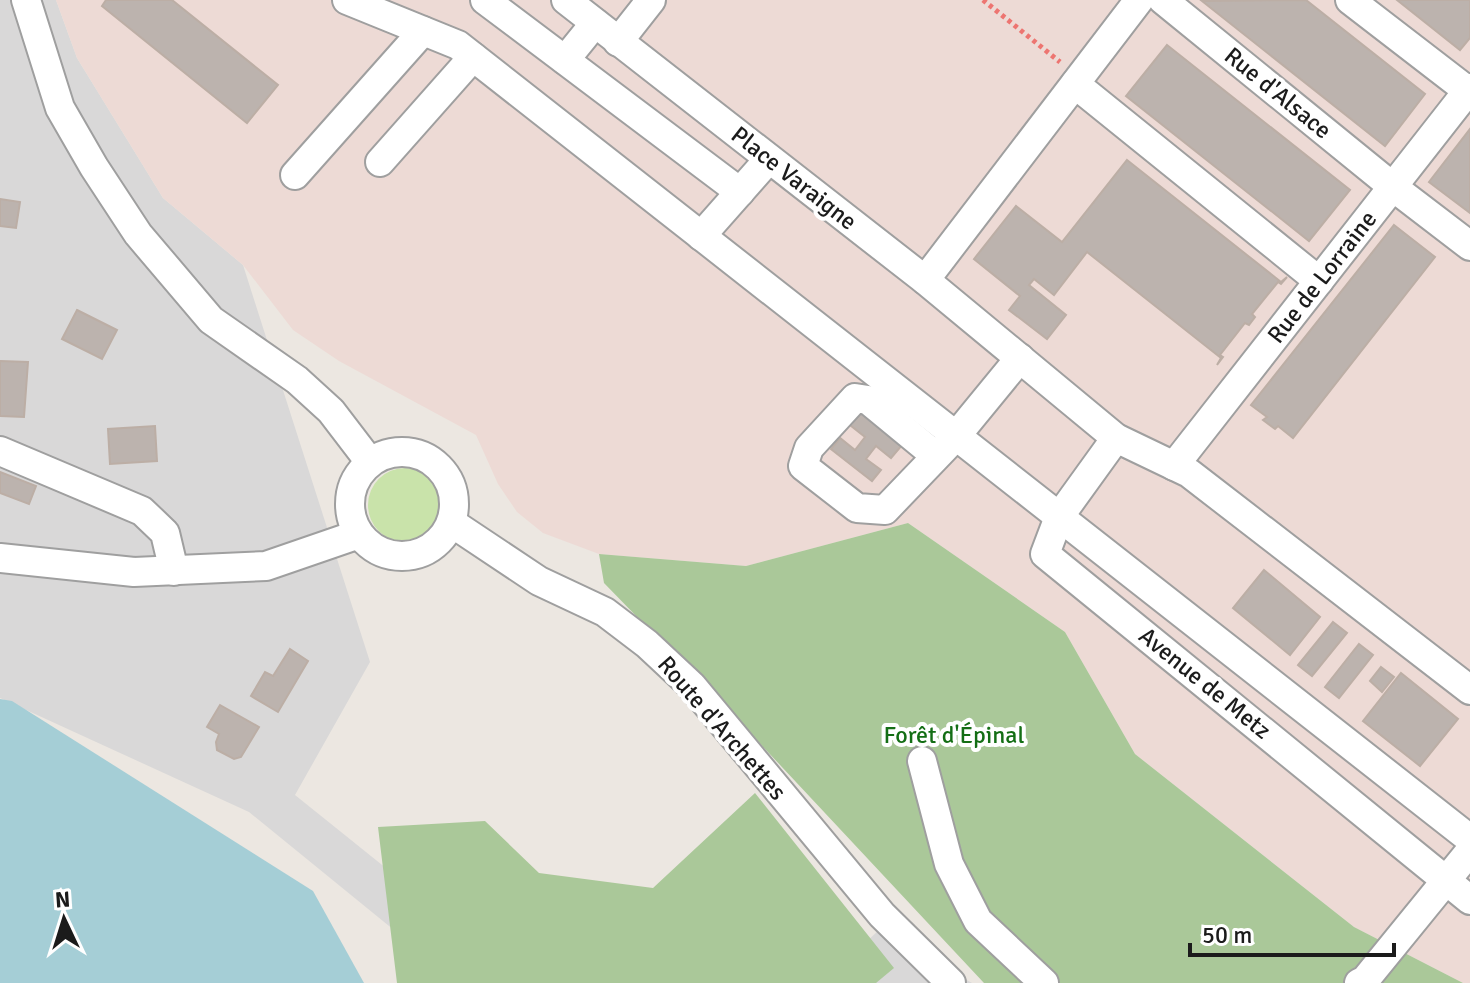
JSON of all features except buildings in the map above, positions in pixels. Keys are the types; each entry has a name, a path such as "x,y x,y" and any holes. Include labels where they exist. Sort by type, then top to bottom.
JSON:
{"street":[{"path":"26,0 60,108 138,234 211,320 297,380 331,411 370,462"},
{"path":"347,0 458,45 701,236 946,446"},
{"name":"Place Varaigne","path":"485,0 740,192"},
{"name":"Place Varaigne","path":"566,0 925,280 1020,358"},
{"path":"618,42 651,0"},
{"path":"925,280 1139,0"},
{"name":"Rue d'Alsace","path":"1163,0 1470,246"},
{"path":"1350,0 1469,90"},
{"path":"565,60 595,23"},
{"path":"295,175 423,31"},
{"path":"380,162 473,57"},
{"path":"1078,81 1319,281"},
{"name":"Rue de Lorraine","path":"1174,466 1469,90"},
{"path":"701,236 769,159"},
{"path":"1470,690 1189,473 1116,438 1020,358 946,446 885,510 857,508 803,466 809,448 855,398 868,400 946,446 1059,517 1470,839"},
{"name":"Avenue de Metz","path":"1116,438 1059,517 1045,554 1470,900"},
{"path":"0,451 142,511 165,533 174,571"},
{"path":"412,452 430,458 446,473 455,501 452,523 433,547 412,556 395,556 374,548 359,534 349,507 351,492 356,479 370,462 388,453 412,452"},
{"name":"Route d'Archettes","path":"452,523 539,581 605,612 647,644 692,686 882,915 951,983"},
{"path":"0,558 134,572 266,566 359,534"},
{"path":"922,761 949,864 978,921 1044,983"},
{"path":"1359,983 1365,980 1470,851"}],"path":[{"path":"983,0 1078,81"}],"shaded area":[{"path":"0,0 56,0 77,58 163,198 243,265 370,662 295,795 529,983 459,983 249,812 0,698"},
{"path":"56,0 1470,0 1470,983 1463,983 1354,927 1135,754 1065,632 908,523 746,566 599,554 543,533 517,512 498,484 476,435 339,361 293,330 243,265 163,198 77,58"},
{"path":"879,930 972,983 822,983"}],"green space":[{"path":"398,468 412,468 426,474 436,484 442,505 440,519 426,536 412,542 398,542 384,536 374,526 368,512 368,498 374,484 384,474"},
{"name":"Forêt d'Épinal","path":"908,523 1065,632 1135,754 1354,927 1463,983 984,983 752,735 604,583 599,554 746,566"},
{"path":"755,793 894,968 876,983 397,983 378,827 485,821 539,873 653,888"}],"water":[{"path":"0,699 12,701 313,891 364,983 0,983"}]}
